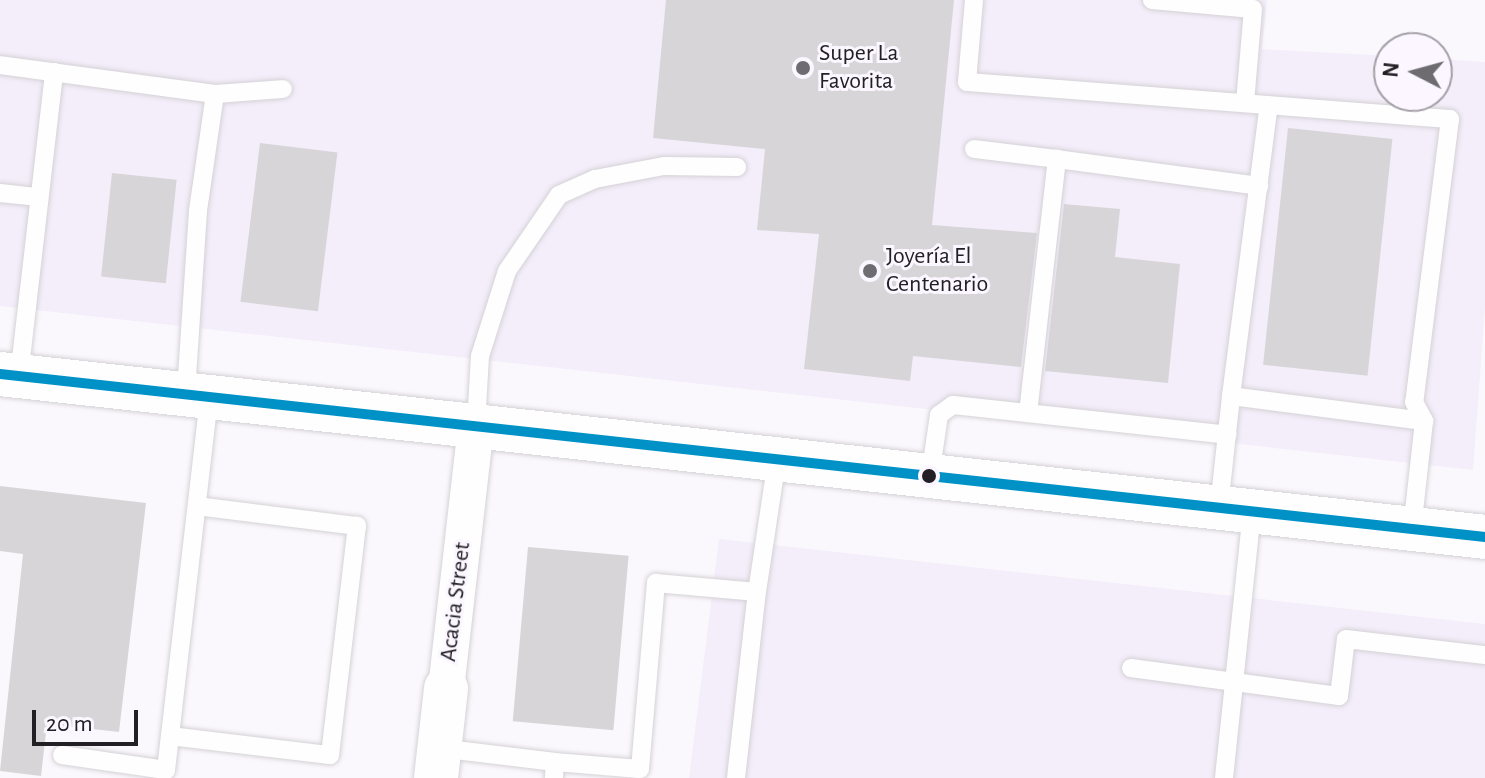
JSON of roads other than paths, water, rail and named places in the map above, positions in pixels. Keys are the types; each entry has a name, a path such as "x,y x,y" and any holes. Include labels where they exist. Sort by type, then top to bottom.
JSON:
{"main road":[{"path":"10,375 1485,537"},
{"name":"Acacia Street","path":"438,763 446,689"}],"street":[{"name":"Acacia Street","path":"446,689 476,425"}],"lane":[{"path":"974,0 967,82 1450,119 1414,402 1424,421 1412,529"},
{"path":"1152,0 1253,9 1245,103"},
{"path":"0,65 215,94 283,89"},
{"path":"10,375 39,197 54,72"},
{"path":"62,755 166,770 197,506 198,211 215,94"},
{"path":"1224,778 1234,682 1236,509 1227,435 1269,105"},
{"path":"974,149 1259,186"},
{"path":"1028,413 1057,159"},
{"path":"476,425 480,356 507,271 559,195 595,179 664,166 737,167"},
{"path":"0,193 39,197"},
{"path":"1231,396 1424,421"},
{"path":"930,476 935,429 939,415 946,407 962,405 1227,435"},
{"path":"736,778 757,592 777,459"},
{"path":"170,736 330,755 354,555 357,526 197,506"},
{"path":"438,763 555,770 640,769 656,583 757,592"},
{"path":"1131,668 1339,696 1346,639 1485,655"}],"place":[{"name":"Super La Favorita","path":"803,68"},
{"name":"Joyería El Centenario","path":"870,271"}]}
